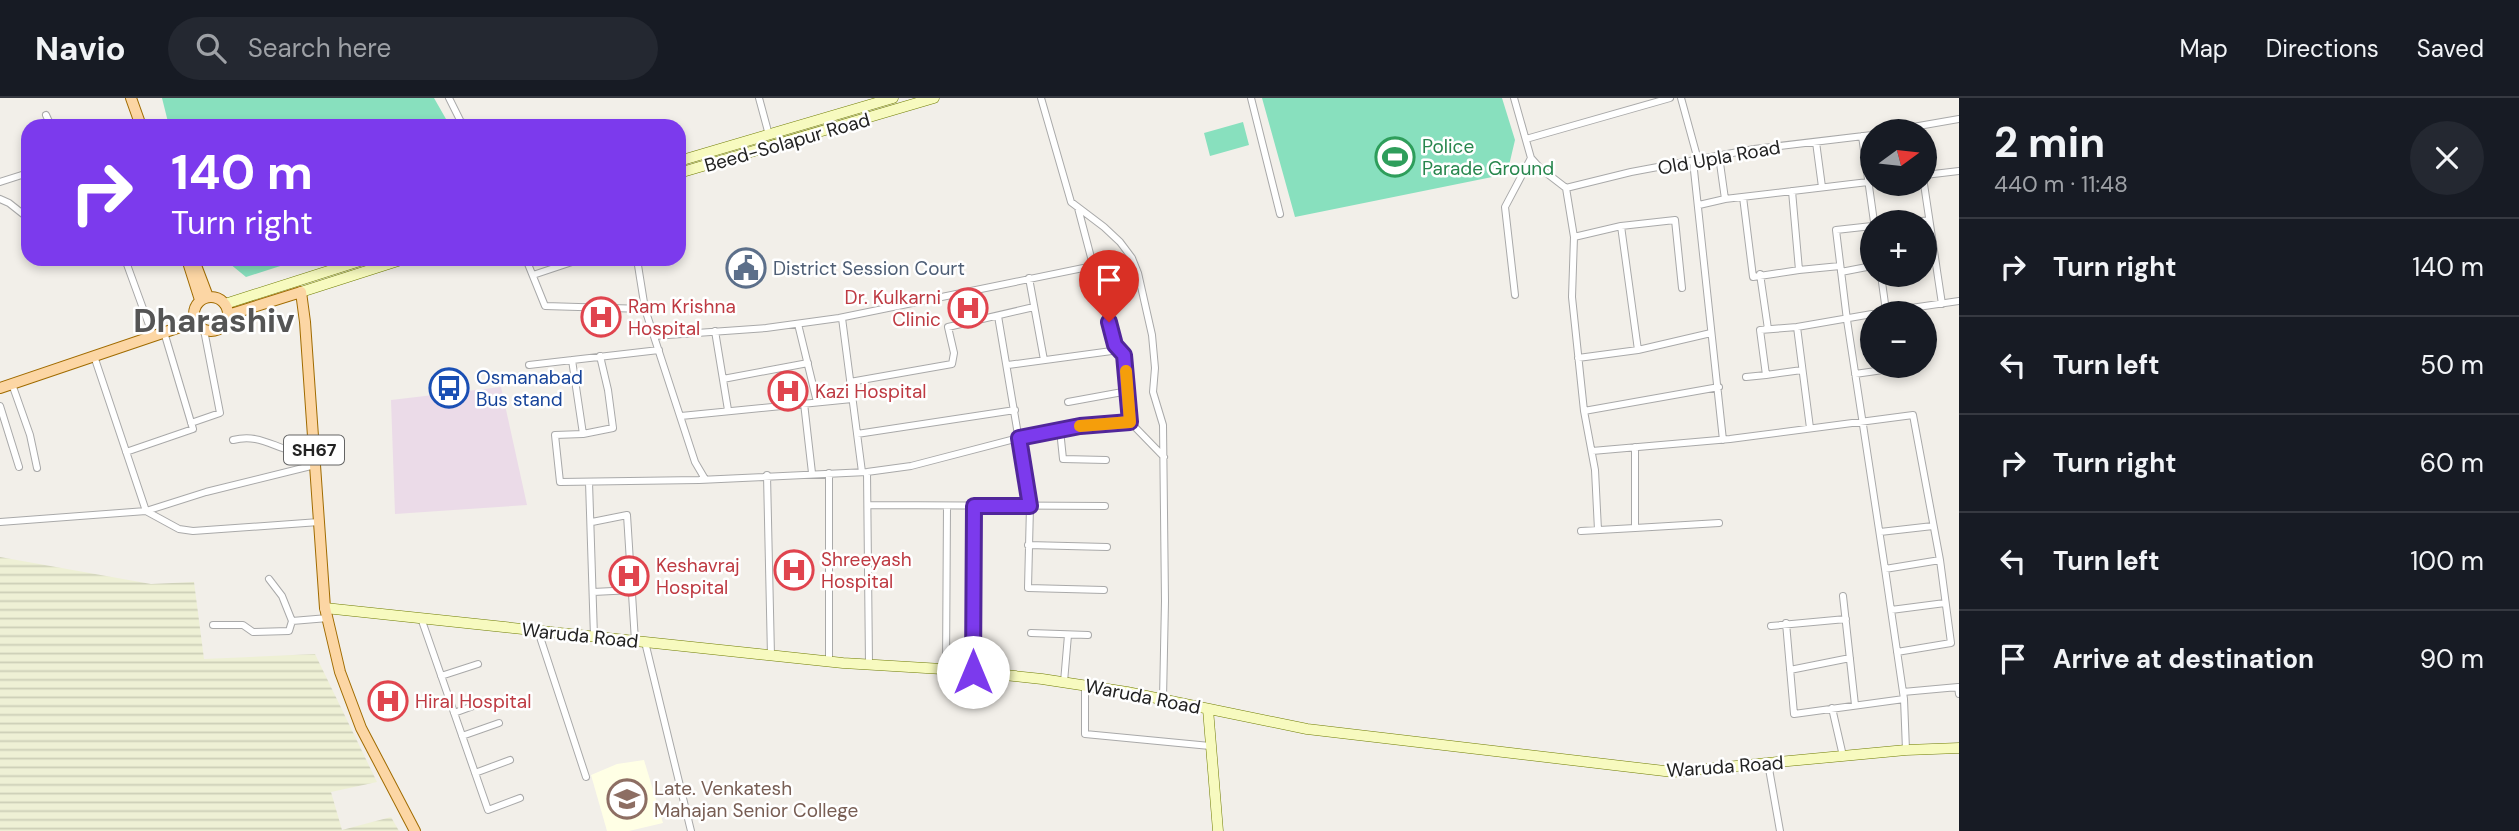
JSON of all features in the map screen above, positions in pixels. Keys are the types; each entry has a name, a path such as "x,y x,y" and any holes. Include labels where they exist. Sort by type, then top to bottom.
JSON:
{"main road":[{"path":"133,98 140,119"},
{"path":"190,266 204,299"},
{"path":"196,266 204,299"},
{"path":"226,310 301,292"},
{"name":"SH67","path":"301,292 326,613 340,672 361,728 415,831"},
{"path":"200,326 194,310 204,299 217,298 226,310"},
{"path":"0,388 158,334 200,326 210,331 220,328 226,310"}],"street":[{"path":"449,98 460,119"},
{"path":"759,98 769,135"},
{"name":"Beed-Solapur Road","path":"686,159 893,98"},
{"name":"Beed-Solapur Road","path":"686,171 934,98"},
{"path":"1041,98 1071,202 1104,227 1132,258 1152,335 1156,368 1153,392 1163,425 1164,457 1163,699"},
{"path":"1251,98 1280,215"},
{"path":"1514,98 1531,158 1566,188 1574,237 1572,297 1584,411 1595,470 1598,530"},
{"path":"1526,139 1670,98"},
{"path":"1681,98 1696,160 1723,440"},
{"path":"46,115 48,119"},
{"path":"1937,124 1959,119"},
{"name":"Old Upla Road","path":"1566,188 1696,160 1860,136"},
{"path":"1816,142 1822,187"},
{"path":"1719,156 1725,199"},
{"path":"1515,295 1505,206 1531,158"},
{"path":"1937,174 1959,171"},
{"path":"0,183 21,176"},
{"path":"1699,205 1725,199 1860,182"},
{"path":"1793,191 1799,270"},
{"path":"1744,197 1754,276 1799,270 1860,267"},
{"path":"0,199 21,212"},
{"path":"1078,208 1093,265"},
{"path":"1574,237 1620,226 1675,220 1682,288"},
{"path":"1620,226 1638,350"},
{"path":"1860,226 1836,230 1903,696 1906,750"},
{"path":"654,335 766,328 842,318 1132,258"},
{"path":"1103,264 1109,322 1115,345 1124,355 1130,422 1164,457"},
{"path":"126,452 193,429 158,334 128,266"},
{"path":"226,310 347,266"},
{"path":"301,292 382,266"},
{"path":"529,266 545,306 645,309"},
{"path":"533,275 560,266"},
{"path":"638,266 645,309 695,462 705,479"},
{"path":"1937,272 1942,304"},
{"path":"1760,274 1768,329"},
{"path":"1029,278 1044,360"},
{"path":"1937,305 1959,301"},
{"path":"850,382 952,364 954,353 948,327 1034,307"},
{"path":"998,316 1030,506 1028,587 1104,590"},
{"path":"1766,375 1760,330 1860,317"},
{"path":"842,318 869,505 869,665"},
{"path":"798,324 817,402"},
{"path":"191,423 220,413 200,326"},
{"path":"1797,327 1810,428"},
{"path":"715,331 728,410"},
{"path":"1578,358 1638,350 1711,333"},
{"path":"1007,365 1119,350"},
{"path":"529,365 659,351"},
{"path":"94,356 146,511 179,529 193,531 318,522"},
{"path":"600,356 613,428 583,434 555,435 560,482 864,472 911,467 1019,438 1060,430 1130,422"},
{"path":"572,360 583,434"},
{"path":"723,379 807,363"},
{"path":"1745,377 1802,370"},
{"path":"1855,374 1860,373"},
{"path":"12,384 30,435 37,468"},
{"path":"1584,411 1719,387"},
{"path":"1068,402 1128,391"},
{"path":"681,416 852,399"},
{"path":"804,403 812,474"},
{"path":"0,405 19,467"},
{"path":"857,434 1015,410"},
{"path":"1592,451 1723,440 1913,415 1940,560 1951,643"},
{"path":"1060,430 1063,459 1106,460"},
{"path":"233,440 244,438 267,441 294,451 314,449"},
{"path":"1635,447 1635,528"},
{"path":"0,522 146,511 206,492 315,465"},
{"path":"829,473 829,662"},
{"path":"767,475 771,656"},
{"path":"589,482 594,637"},
{"path":"869,505 1105,506"},
{"path":"946,669 947,506"},
{"path":"973,672 974,506"},
{"path":"592,522 627,514 640,642 691,831"},
{"path":"1581,531 1719,523"},
{"path":"1880,532 1933,526"},
{"path":"1028,545 1107,547"},
{"path":"1885,569 1940,560"},
{"path":"213,625 243,625 253,632 289,631 292,621 282,596 269,579"},
{"path":"593,592 633,590"},
{"path":"1843,596 1855,705"},
{"path":"1891,610 1945,603"},
{"path":"292,621 326,613"},
{"name":"Waruda Road","path":"326,613 421,618 829,662 946,669 1064,682 1163,699 1307,729 1673,772 1906,750 1959,748"},
{"path":"421,618 488,810 520,798"},
{"path":"1771,626 1846,619"},
{"path":"1786,624 1794,714 1958,687 1959,695"},
{"path":"538,631 586,777"},
{"path":"1031,633 1088,635"},
{"path":"1064,682 1068,635"},
{"path":"1897,652 1959,642"},
{"path":"1790,670 1850,658"},
{"path":"441,677 478,663"},
{"path":"1085,685 1085,734 1210,746"},
{"path":"454,713 487,701"},
{"path":"1832,708 1843,756"},
{"path":"1208,709 1218,831"},
{"path":"462,736 499,723"},
{"path":"475,772 510,760"},
{"path":"1768,763 1780,831"}],"shaded area":[{"path":"501,387 527,505 395,514 391,400"},
{"path":"0,557 151,584 194,582 204,659 315,654 377,782 331,792 342,830 391,817 399,831 0,831"},
{"name":"Late. Venkatesh Mahajan Senior College","path":"644,760 663,823 629,831 607,831 591,775 617,764"}],"green space":[{"path":"162,98 434,98 446,119 167,119"},
{"name":"Police Parade Ground","path":"1262,98 1502,98 1515,140 1507,174 1295,217"},
{"path":"1243,122 1249,145 1210,156 1204,133"},
{"path":"233,266 280,266 246,277"}],"slow traffic":[{"path":"1080,426 1130,422 1126,371"}],"place":[{"name":"Police Parade Ground","path":"1395,157"},
{"name":"District Session Court","path":"746,268"},
{"name":"Dr. Kulkarni Clinic","path":"968,308"},
{"name":"Ram Krishna Hospital","path":"601,317"},
{"name":"Osmanabad Bus stand","path":"449,388"},
{"name":"Kazi Hospital","path":"788,391"},
{"name":"Shreeyash Hospital","path":"794,570"},
{"name":"Keshavraj Hospital","path":"629,576"},
{"name":"Hiral Hospital","path":"388,701"},
{"name":"Late. Venkatesh Mahajan Senior College","path":"627,799"}],"district":[{"name":"Dharashiv","path":"214,320"}],"route":[{"path":"973,672 974,506 1030,506 1019,438 1080,426 1130,422 1124,355 1115,345 1109,322"}]}
